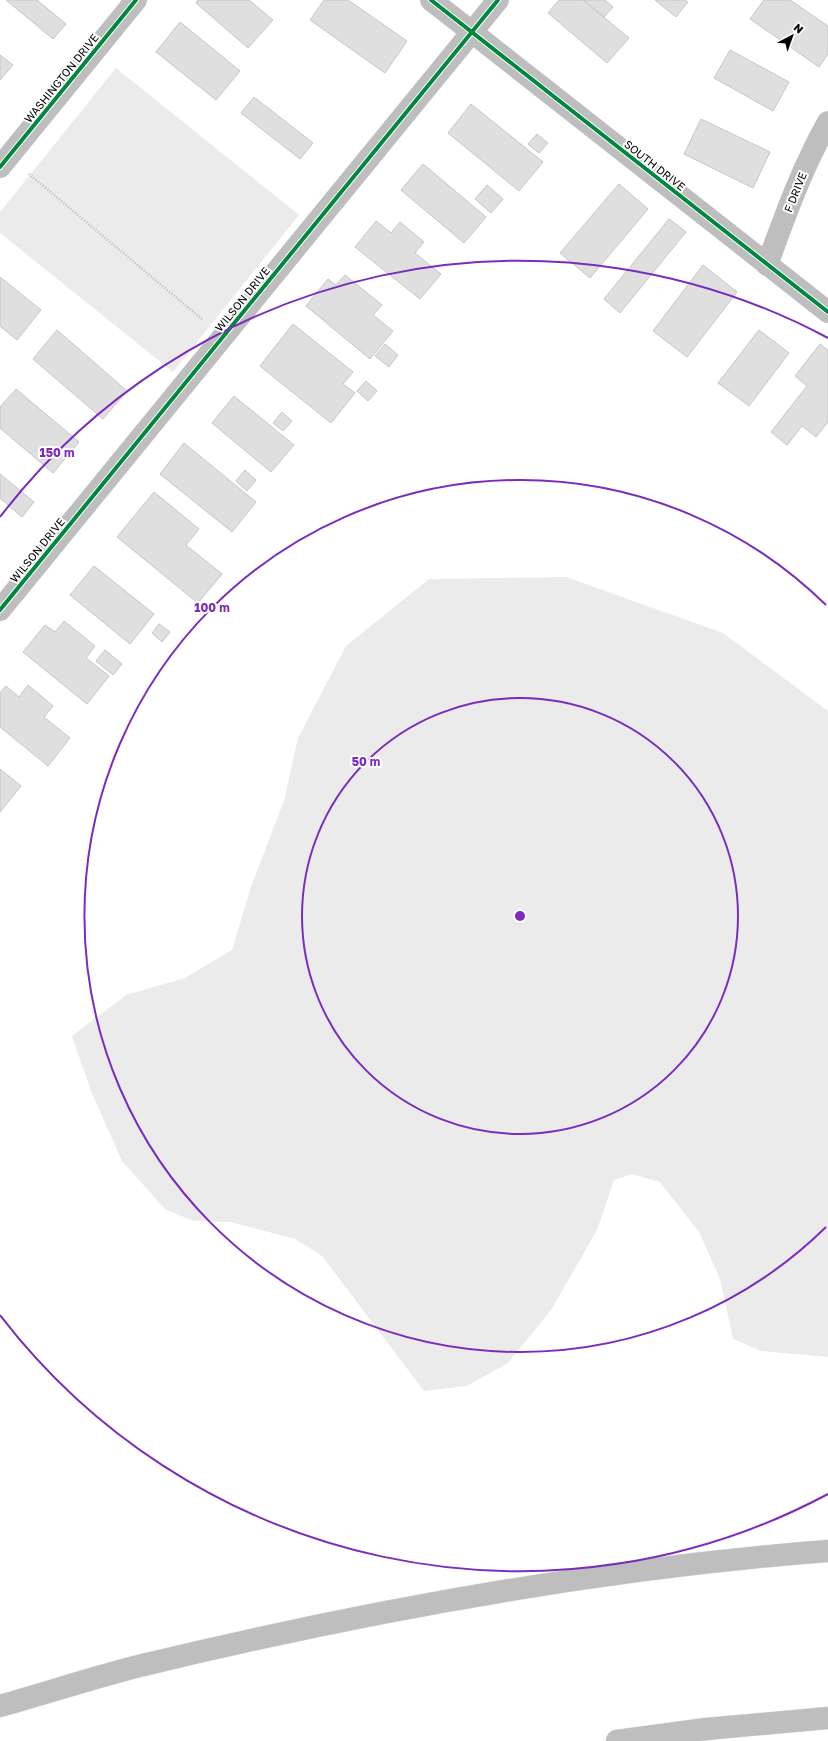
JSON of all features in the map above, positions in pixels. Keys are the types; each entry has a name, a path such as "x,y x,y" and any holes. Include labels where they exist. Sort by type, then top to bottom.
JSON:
{"main road":[{"name":"WASHINGTON DRIVE","path":"4,162 136,0"},
{"name":"SOUTH DRIVE","path":"430,0 828,312"},
{"name":"WILSON DRIVE","path":"0,610 498,0"},
{"name":"F DRIVE","path":"767,265 793,195 814,147 828,122"},
{"path":"0,1706 137,1667 377,1613 476,1594 621,1572 828,1551"},
{"path":"617,1741 706,1730 828,1718"}],"path":[{"path":"4,162 223,337"}],"shaded area":[{"path":"116,68 299,215 173,372 0,233 0,212"},
{"path":"566,577 723,633 828,711 828,1357 761,1351 733,1339 720,1279 699,1232 660,1182 632,1174 614,1180 597,1230 551,1310 508,1363 467,1386 424,1391 322,1256 295,1239 231,1222 193,1221 165,1209 122,1161 91,1091 72,1036 126,995 185,978 232,950 252,884 284,801 298,738 346,646 429,579"}],"building":[{"path":"6,0 37,0 66,24 53,39"},
{"path":"198,0 249,0 273,20 248,48 196,3"},
{"path":"324,0 348,0 407,41 385,73 310,20"},
{"path":"559,0 583,0 629,38 607,63 548,13"},
{"path":"583,0 605,0 613,7 604,17"},
{"path":"655,0 685,0 688,2 676,17"},
{"path":"764,0 790,0 828,26 828,54 819,67 750,19"},
{"path":"180,22 240,71 216,100 156,52"},
{"path":"730,50 789,82 773,111 714,78"},
{"path":"0,55 13,65 0,80"},
{"path":"254,97 313,143 300,159 241,113"},
{"path":"471,104 543,162 519,191 448,133"},
{"path":"701,119 770,152 753,188 684,154"},
{"path":"537,134 548,143 539,153 528,144"},
{"path":"423,164 486,217 464,243 401,190"},
{"path":"619,184 648,209 590,278 560,253"},
{"path":"487,185 503,199 491,213 475,199"},
{"path":"669,219 686,232 620,313 604,299"},
{"path":"376,221 391,233 400,222 424,242 415,253 441,274 420,299 355,247"},
{"path":"703,265 737,292 687,357 653,331"},
{"path":"345,275 382,305 373,315 393,331 370,359 306,306 328,279 336,285"},
{"path":"0,277 41,310 17,340 0,326"},
{"path":"293,324 353,372 343,384 355,393 331,423 260,366"},
{"path":"57,330 127,391 103,419 33,359"},
{"path":"759,330 789,353 749,406 718,383"},
{"path":"385,344 398,355 389,367 375,356"},
{"path":"820,344 828,350 828,422 816,437 802,426 787,445 771,432 807,386 795,376"},
{"path":"366,381 377,391 368,401 357,391"},
{"path":"16,389 79,442 53,473 0,428 0,407"},
{"path":"234,396 294,445 271,472 212,423"},
{"path":"282,412 292,421 283,431 273,423"},
{"path":"184,443 256,502 232,532 160,474"},
{"path":"245,470 256,480 247,491 236,481"},
{"path":"0,474 34,502 22,517 0,498"},
{"path":"154,492 199,529 186,545 222,574 198,603 117,537"},
{"path":"94,566 154,614 130,644 70,595"},
{"path":"64,621 95,646 86,658 109,676 87,704 23,652 45,625 55,632"},
{"path":"159,624 170,632 162,642 152,633"},
{"path":"105,650 122,664 113,675 96,661"},
{"path":"28,685 53,706 44,717 70,738 48,766 0,727 0,693 6,686 19,697"},
{"path":"0,769 21,786 0,812"}],"cycle path":[{"path":"0,167 136,0"},
{"path":"431,0 828,312"},
{"path":"0,610 498,0"}]}
